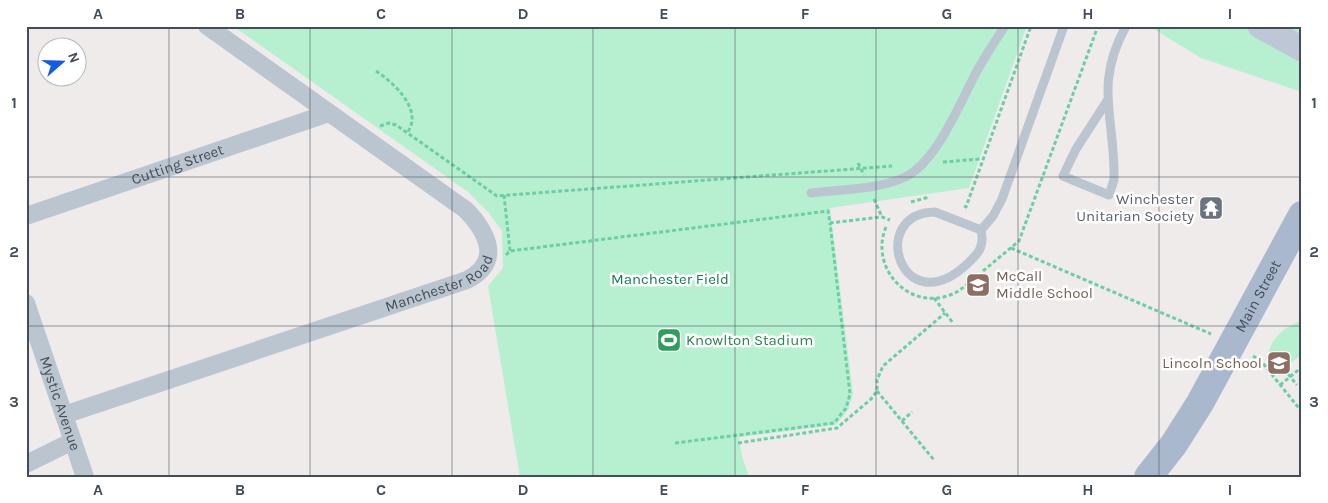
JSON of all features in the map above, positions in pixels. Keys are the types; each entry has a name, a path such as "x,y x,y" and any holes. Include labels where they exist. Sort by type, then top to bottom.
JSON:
{"main road":[{"path":"1260,26 1302,50"},
{"name":"Main Street","path":"1148,477 1174,444 1200,403 1302,215"}],"street":[{"name":"Manchester Road","path":"64,415 467,280 479,273 488,254 487,240 484,233 466,210 207,26"},
{"name":"Cutting Street","path":"26,216 329,113"},
{"name":"Mystic Avenue","path":"26,303 85,477"},
{"path":"26,464 73,441"}],"lane":[{"path":"811,193 906,177 922,163 935,146 985,56 1005,26"},
{"path":"981,230 941,214 924,213 908,221 901,230 897,241 898,258 907,273 917,280 928,283 945,281 955,275 979,252 982,240 981,230 1002,199 1064,26"},
{"path":"1107,101 1076,149 1063,176 1109,195 1114,180 1114,170 1107,84 1113,56 1126,26"}],"path":[{"path":"959,204 966,207 1031,26"},
{"path":"981,273 1019,241 1098,26"},
{"path":"376,70 393,85 407,103 412,118 412,126 407,133"},
{"path":"366,139 375,129 389,123 407,133 497,196 980,159"},
{"path":"504,195 510,251"},
{"path":"905,205 920,198 937,197"},
{"path":"488,254 508,255 510,251 828,211 850,394 846,408 834,423 675,443"},
{"path":"893,216 885,230 882,246 887,270 897,284 910,293 934,298 958,292 973,279"},
{"path":"830,223 882,217 890,220"},
{"path":"1011,248 1211,334"},
{"path":"934,298 953,323"},
{"path":"738,443 837,428 844,420 866,406 877,391 877,380 883,366 945,313"},
{"path":"1253,356 1261,361 1302,412"},
{"path":"1280,385 1302,367"},
{"path":"1284,369 1297,385"},
{"path":"877,391 934,460"},
{"path":"902,421 912,412"}],"green space":[{"name":"Manchester Field","path":"233,26 1027,26 969,188 830,208 853,394 848,410 836,425 739,437 742,456 749,477 520,477 488,286 503,268 502,231 488,212 468,192"},
{"path":"1149,26 1302,26 1302,92 1201,58"},
{"path":"1302,321 1302,354 1280,372 1268,358 1271,345 1284,330"}],"place":[{"name":"Winchester Unitarian Society","path":"1211,208"},
{"name":"McCall Middle School","path":"978,285"},
{"name":"Knowlton Stadium","path":"669,340"},
{"name":"Lincoln School","path":"1279,363"}]}
